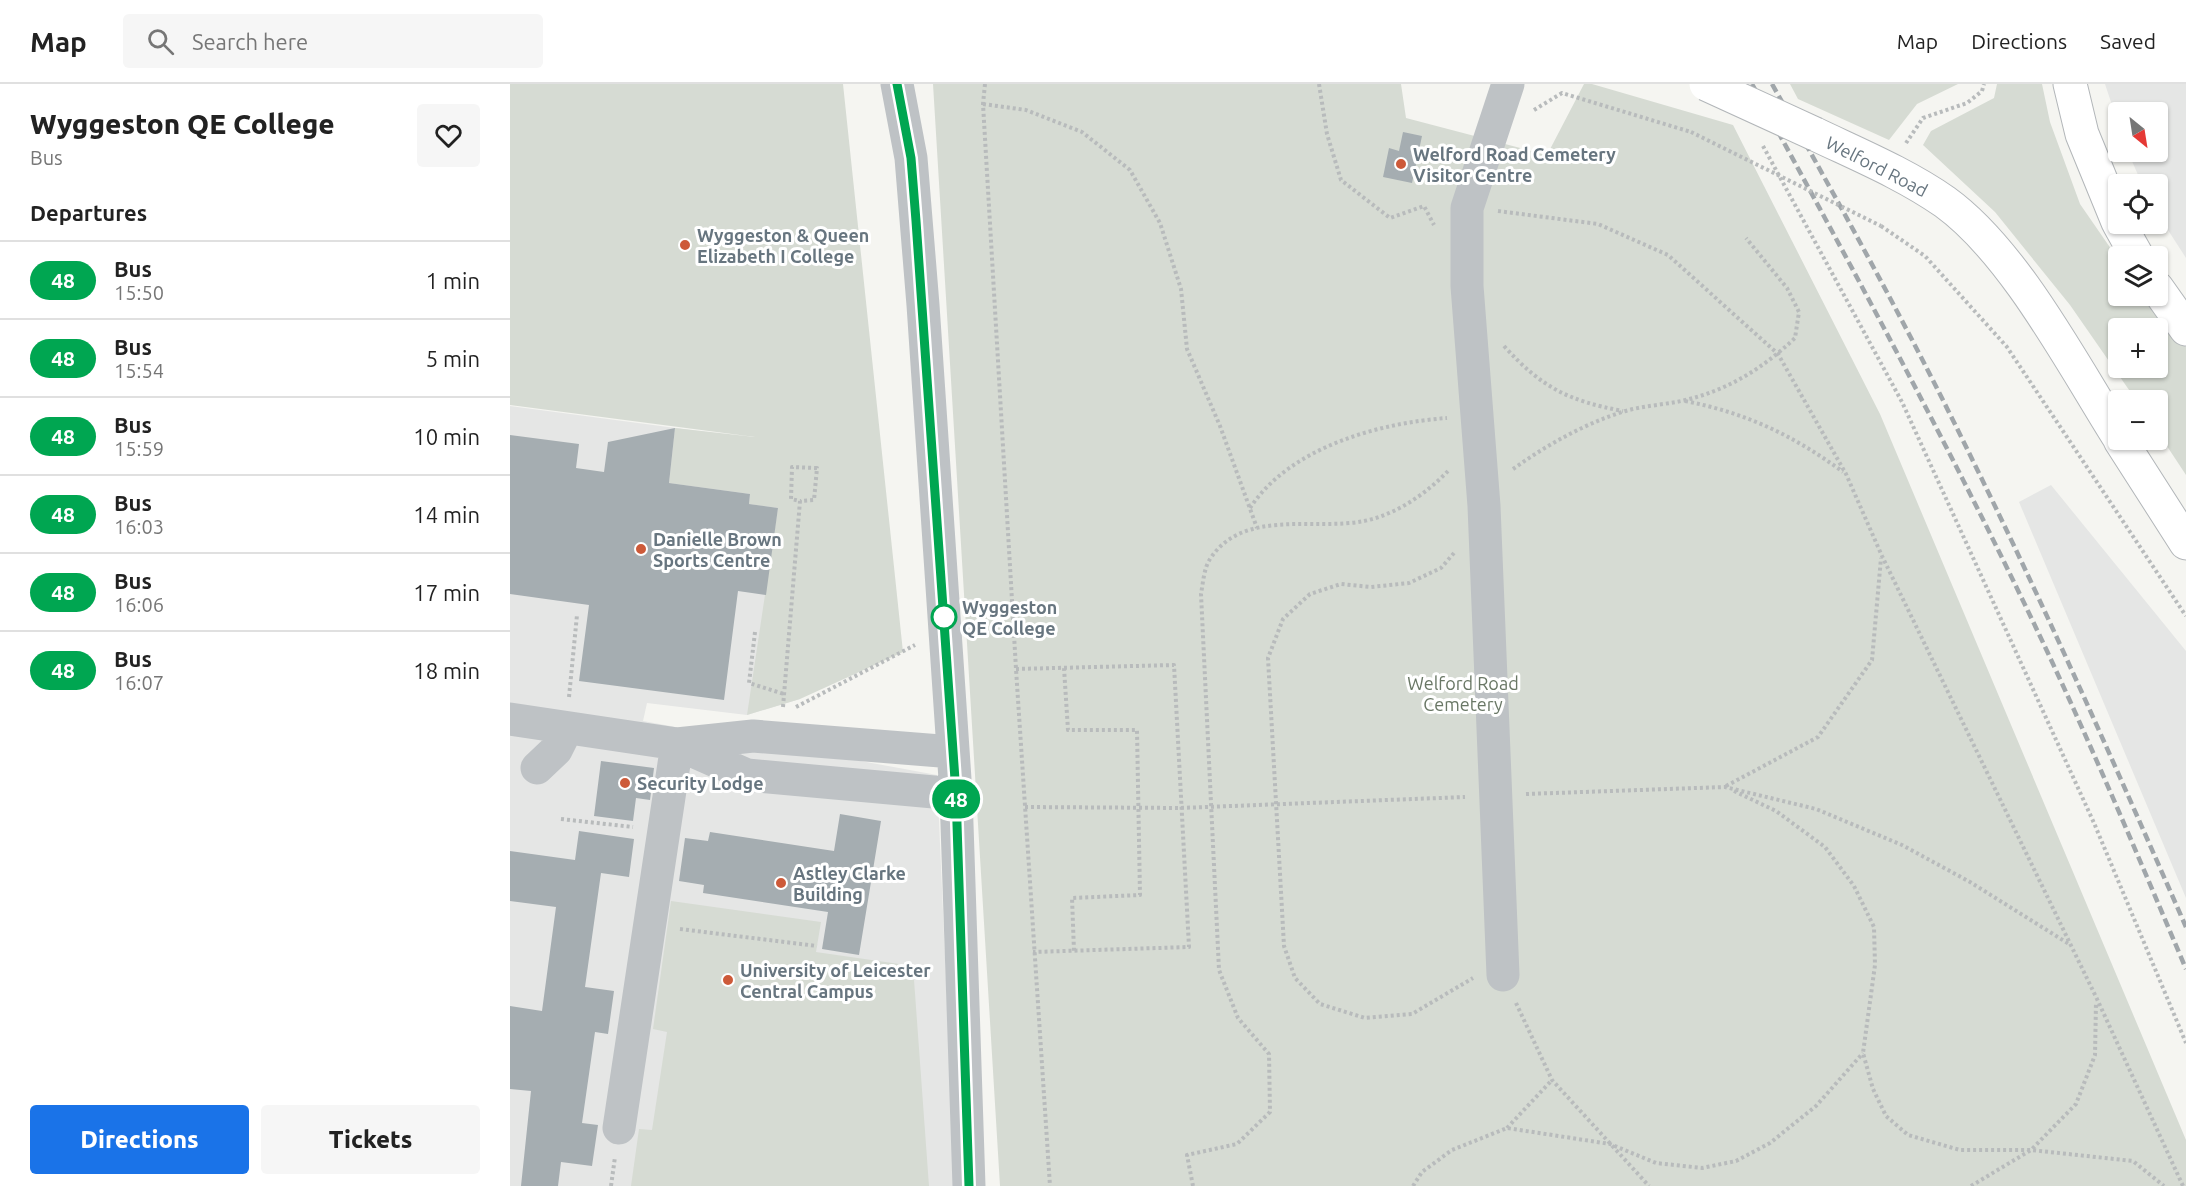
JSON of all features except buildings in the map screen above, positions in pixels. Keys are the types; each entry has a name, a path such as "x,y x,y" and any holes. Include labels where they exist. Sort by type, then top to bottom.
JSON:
{"main road":[{"name":"Welford Road","path":"1706,84 1889,168 1945,202 1975,229 2006,263 2108,421"},
{"path":"2070,84 2082,134 2108,197"},
{"path":"2168,304 2186,329"},
{"name":"Welford Road","path":"2127,450 2186,543"}],"street":[{"path":"897,84 912,170 956,794 969,1186"},
{"path":"1503,99 1467,207 1468,305 1484,506 1503,975"},
{"path":"510,719 677,744 753,736 953,752"},
{"path":"537,768 556,750 567,728"},
{"path":"677,744 747,775 956,794"},
{"path":"619,1128 677,744"}],"path":[{"path":"985,84 983,104 1016,669 1050,1186"},
{"path":"1319,84 1327,134 1341,180 1390,218 1424,206 1435,226"},
{"path":"1889,168 1923,118 1966,103 1982,90 1984,84"},
{"path":"1503,99 1514,122 1562,93 1691,132 1881,226 1926,256 2007,347 2186,616"},
{"path":"983,104 1026,110 1082,132 1130,170 1160,223 1181,289 1187,349 1221,426 1257,528"},
{"path":"1757,136 1902,402 2094,823 2186,1043"},
{"path":"1467,207 1598,224 1668,255 1778,354 1846,474 1882,556 2097,999 2183,1186"},
{"path":"1484,506 1510,471 1540,450 1580,428 1624,411 1683,401 1724,388 1745,378 1796,338 1799,312 1787,288 1746,238"},
{"path":"1468,305 1519,362 1549,386 1583,404 1624,411"},
{"path":"1683,401 1726,409 1765,425 1806,445 1846,474"},
{"path":"1250,508 1262,489 1300,460 1345,441 1413,421 1477,416"},
{"path":"792,467 816,468 814,500 800,501 791,499 792,467"},
{"path":"1193,1186 1187,1155 1237,1144 1269,1112 1269,1054 1238,1018 1219,970 1201,594 1209,560 1225,540 1257,528 1294,523 1364,521 1398,509 1432,487 1452,467"},
{"path":"800,501 783,714 945,630"},
{"path":"1460,546 1441,568 1409,583 1371,587 1341,584 1310,594 1283,619 1268,658 1284,946 1295,978 1320,1004 1365,1018 1412,1014 1477,976 1503,975 1551,1080 1649,1186"},
{"path":"1725,787 1818,737 1872,660 1882,556"},
{"path":"567,728 577,615"},
{"path":"754,632 749,683 784,694"},
{"path":"1016,669 1174,665 1189,947 1033,952"},
{"path":"1064,668 1068,730 1137,730 1140,895 1072,897 1074,952"},
{"path":"1025,807 1180,808 1725,787 1816,809 1902,845 1970,882 2070,945"},
{"path":"1725,787 1776,811 1825,847 1854,886 1874,927 1875,965 1863,1053 1873,1089 1886,1116 1908,1135 1960,1150 2031,1150 2133,1161 2164,1186"},
{"path":"561,819 664,831"},
{"path":"649,926 817,946"},
{"path":"1971,1186 2031,1150 2076,1104 2095,1055 2097,999"},
{"path":"1507,1128 1610,1144 1656,1163 1702,1168 1736,1161 1770,1143 1816,1106 1863,1053"},
{"path":"1413,1186 1422,1172 1452,1150 1507,1128 1551,1080"}],"shaded area":[{"path":"2105,84 2186,84 2186,258 2168,230 2168,174 2138,174 2132,162 2168,162 2168,102 2111,102"},
{"name":"University of Leicester Central Campus","path":"510,406 863,453 809,629 800,699 747,715 647,703 643,721 937,775 955,1186 510,1186"},
{"path":"2051,485 2186,651 2186,898 2019,502"}],"green space":[{"name":"Wyggeston & Queen Elizabeth I College","path":"510,84 843,84 903,652 800,699 747,715 778,508 749,504 750,494 669,483 675,428 755,437 510,405"},
{"name":"Welford Road Cemetery","path":"933,84 1401,84 1406,118 1547,155 1584,84 1592,84 1733,125 1880,414 2186,1140 2186,1186 1000,1186"},
{"path":"1790,84 1958,84 1917,104 1889,140 1798,99"},
{"path":"1997,84 2042,84 2050,122 2080,204 2109,246 2108,306 2151,306 2162,318 2108,318 2108,360 2070,305 1995,212 1923,145 1931,131 1994,98"},
{"path":"2168,326 2186,347 2186,475 2168,448 2168,390 2129,390 2121,378 2168,378"},
{"path":"671,901 821,922 816,952 913,966 929,1186 631,1186 639,1129 652,1130 667,1032 653,1029"}],"railway":[{"path":"1752,84 1904,365 1977,507 2083,730 2186,969"},
{"path":"1772,84 1875,270 1972,459 2055,633 2186,927"}],"bus line":[{"name":"48","path":"897,84 911,158 925,328 953,752 969,1186"}],"place":[{"name":"Welford Road Cemetery Visitor Centre","path":"1401,164"},
{"name":"Wyggeston & Queen Elizabeth I College","path":"685,245"},
{"name":"Danielle Brown Sports Centre","path":"641,549"},
{"name":"Wyggeston QE College","path":"944,617"},
{"name":"Security Lodge","path":"625,783"},
{"name":"Astley Clarke Building","path":"781,883"},
{"name":"University of Leicester Central Campus","path":"728,980"}]}
